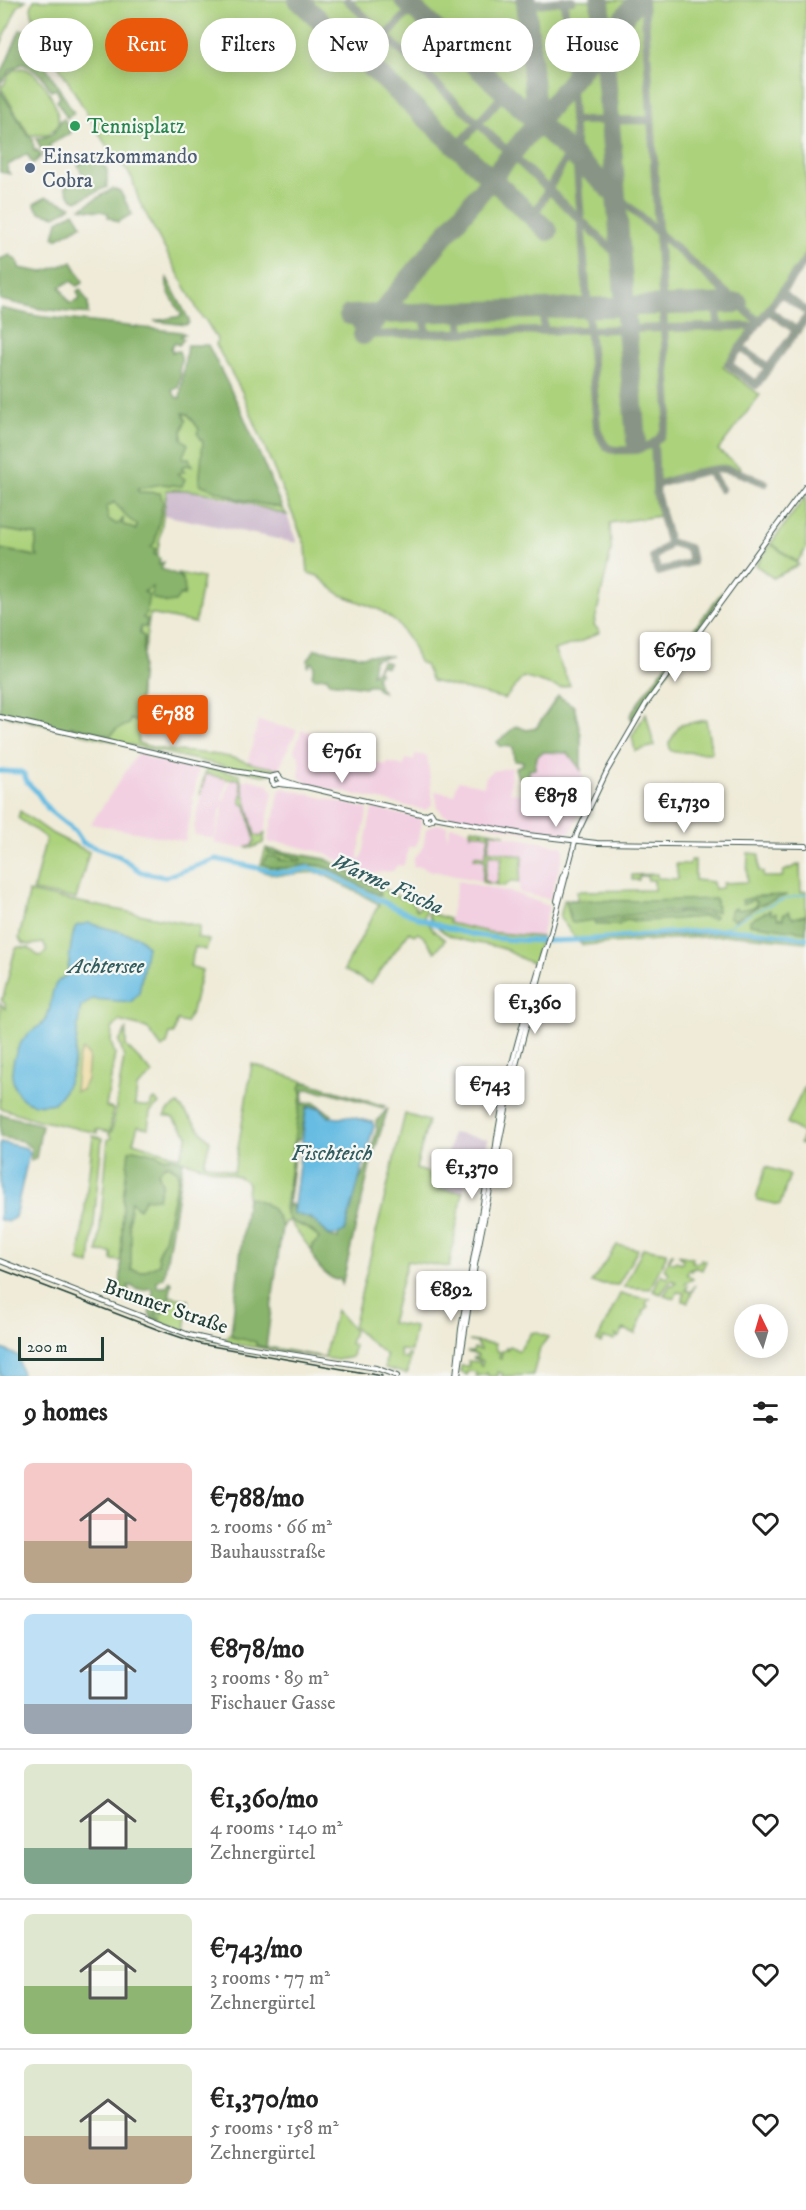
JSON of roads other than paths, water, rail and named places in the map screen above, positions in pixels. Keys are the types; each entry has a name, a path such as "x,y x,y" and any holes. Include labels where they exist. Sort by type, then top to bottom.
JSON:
{"main road":[{"path":"457,1376 461,1329 488,1175 534,980 549,938 575,841 607,771 646,704 806,486"},
{"path":"0,717 256,776 272,780 276,785 281,782 425,814 431,812 434,817 528,836 612,844 806,846"},
{"path":"272,780 278,775 281,782"},
{"name":"Brunner Straße","path":"0,1261 189,1335 229,1344 376,1368 397,1376"}],"water":[{"name":"Achtersee","path":"88,923 139,937 147,946 139,993 131,1002 93,999 81,1007 75,1058 63,1093 54,1103 40,1105 31,1103 23,1099 15,1088 12,1072 15,1055 28,1034 46,1019 56,984 67,975 71,943 76,926"},
{"name":"Fischteich","path":"309,1107 320,1108 329,1117 347,1116 372,1122 374,1126 345,1231 338,1235 329,1235 312,1219 293,1213 306,1110"},
{"path":"0,1142 26,1148 29,1153 15,1217 8,1222 0,1220"},
{"path":"0,1348 19,1356 22,1376 0,1376"}],"waterway":[{"name":"Warme Fischa","path":"0,771 24,774 27,782 49,810 75,831 83,843 119,856 141,872 165,877 216,859 276,872 292,872 308,868 329,873 399,910 436,925 475,935 508,939 573,940 738,930 806,938"},
{"path":"730,925 767,906 806,894"},
{"name":"Warme Fischa","path":"718,931 728,926"}],"railway":[{"path":"0,1269 200,1344 382,1376"}],"place":[{"name":"Tennisplatz","path":"75,126"},
{"name":"Einsatzkommando Cobra","path":"30,168"}]}
